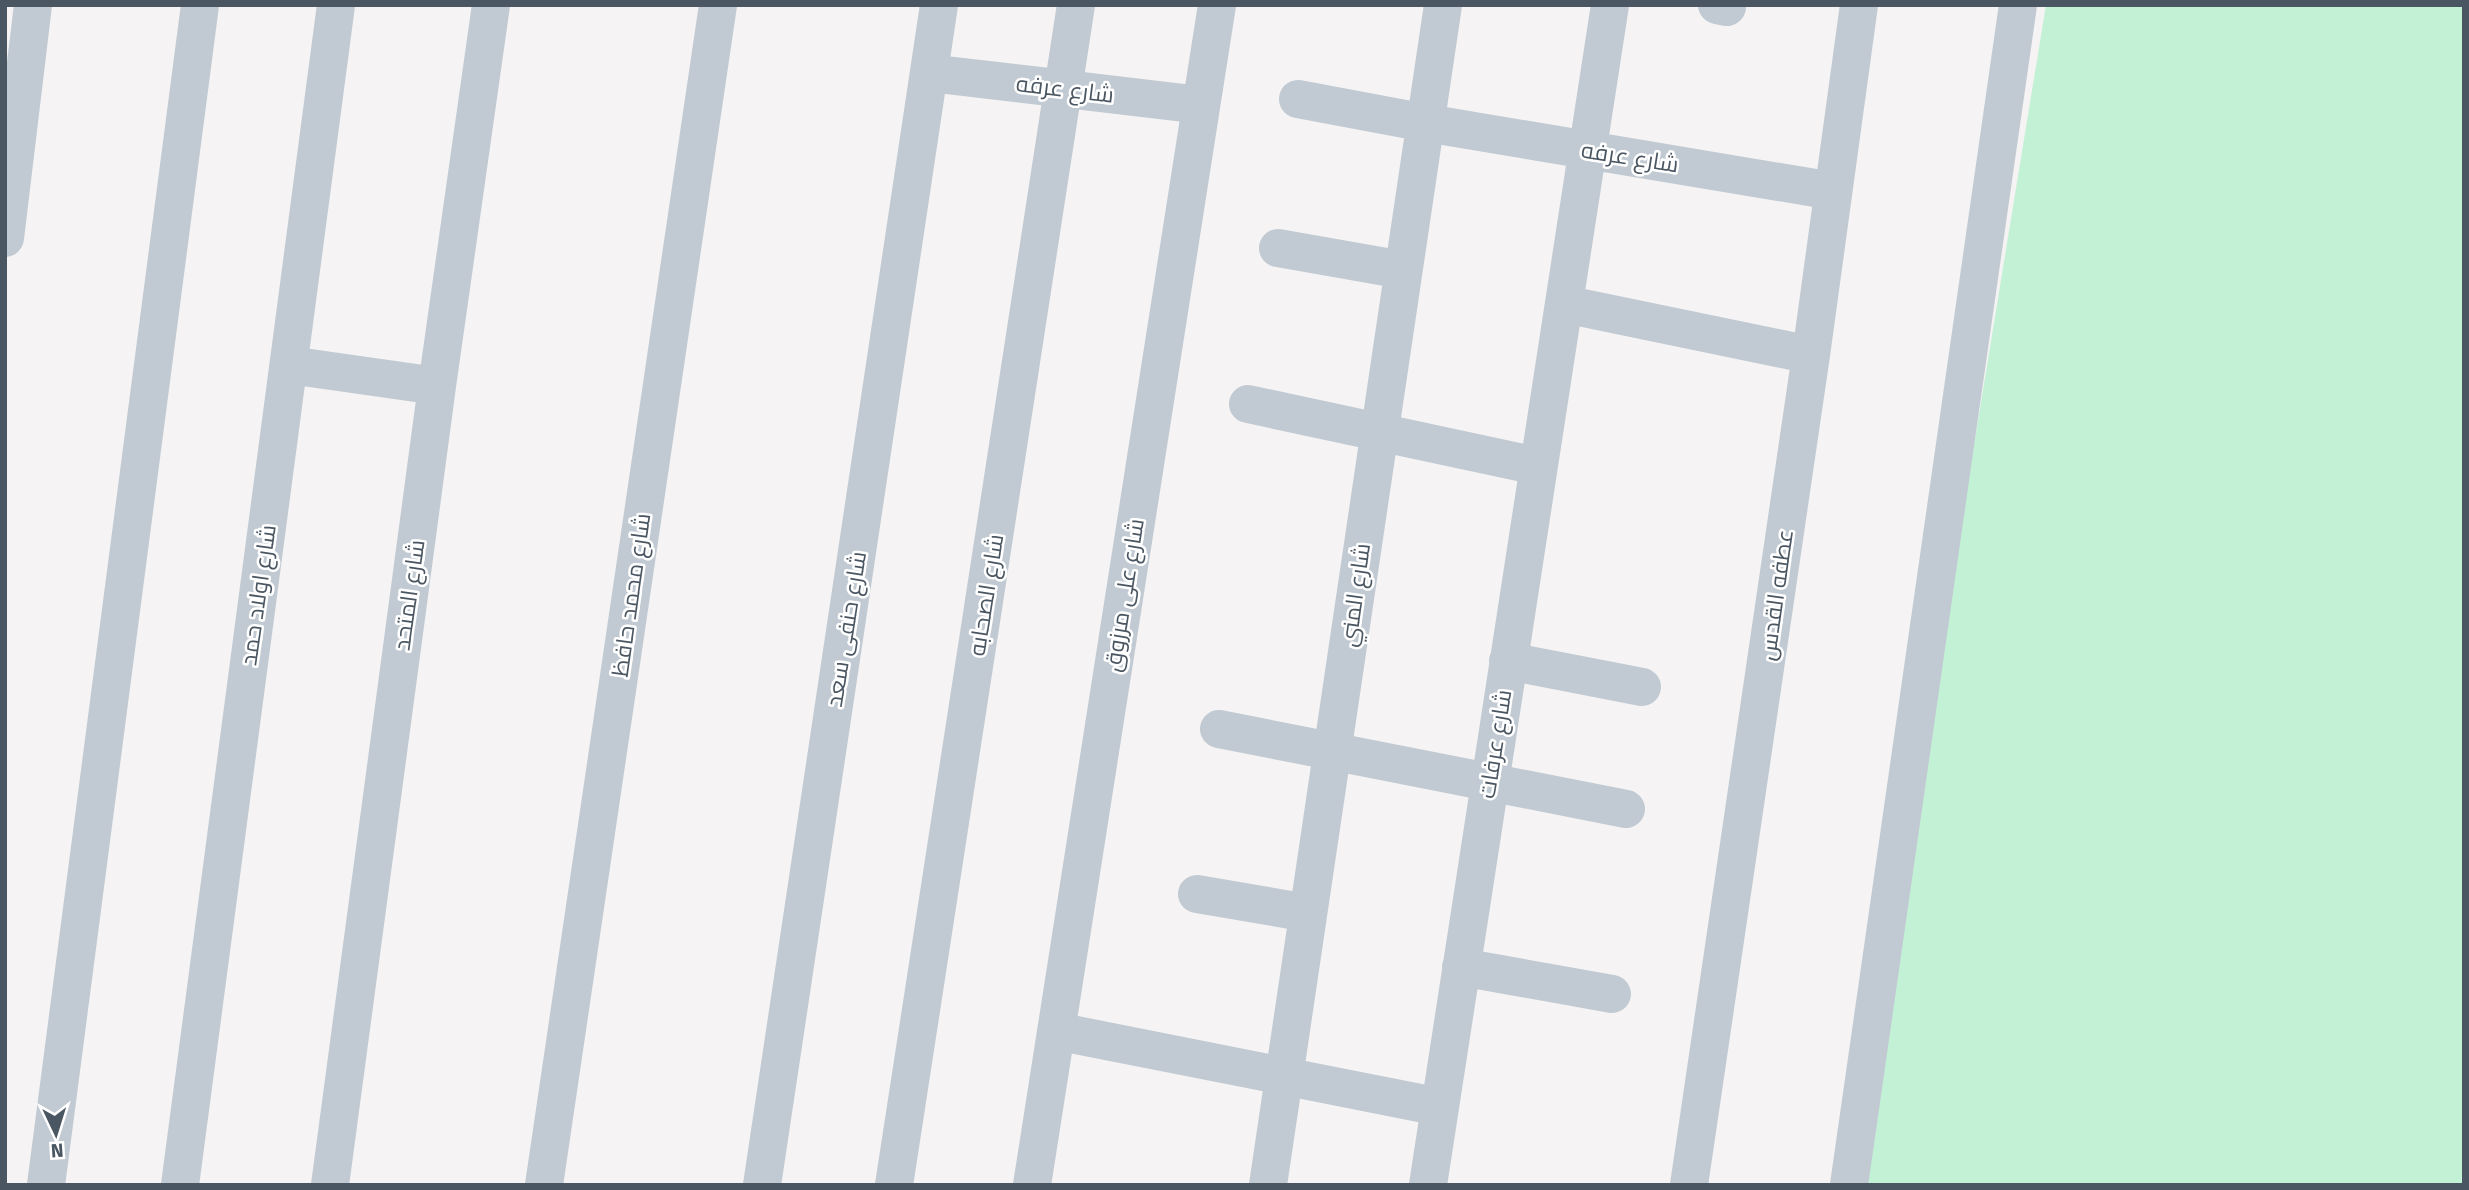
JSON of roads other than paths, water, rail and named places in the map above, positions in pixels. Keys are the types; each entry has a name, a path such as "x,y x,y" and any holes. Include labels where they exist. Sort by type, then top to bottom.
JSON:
{"street":[{"path":"5,238 33,5"},
{"path":"46,1185 200,5"},
{"name":"شارع اولاد حمد","path":"180,1185 336,5"},
{"name":"شارع المتحد","path":"330,1185 491,5"},
{"name":"شارع محمد حافظ","path":"544,1185 718,5"},
{"name":"شارع حنفى سعد","path":"762,1185 939,5"},
{"name":"شارع الصحابه","path":"894,1185 1076,5"},
{"name":"شارع على مرزوق","path":"1032,1185 1217,5"},
{"name":"شارع المني","path":"1268,1185 1443,5"},
{"name":"شارع عرفات","path":"1428,1185 1610,5"},
{"name":"عطفه القدس","path":"1689,1185 1811,355 1859,5"},
{"path":"1849,1185 2018,5"},
{"name":"شارع عرفه","path":"929,73 1202,105"},
{"name":"شارع عرفه","path":"1298,99 1833,191"},
{"path":"1278,248 1403,270"},
{"path":"1564,304 1811,355"},
{"path":"289,365 437,386"},
{"path":"1248,404 1537,466"},
{"path":"1508,661 1642,687"},
{"path":"1219,729 1626,809"},
{"path":"1197,894 1308,913"},
{"path":"1461,967 1612,994"},
{"path":"1056,1031 1440,1107"}]}
